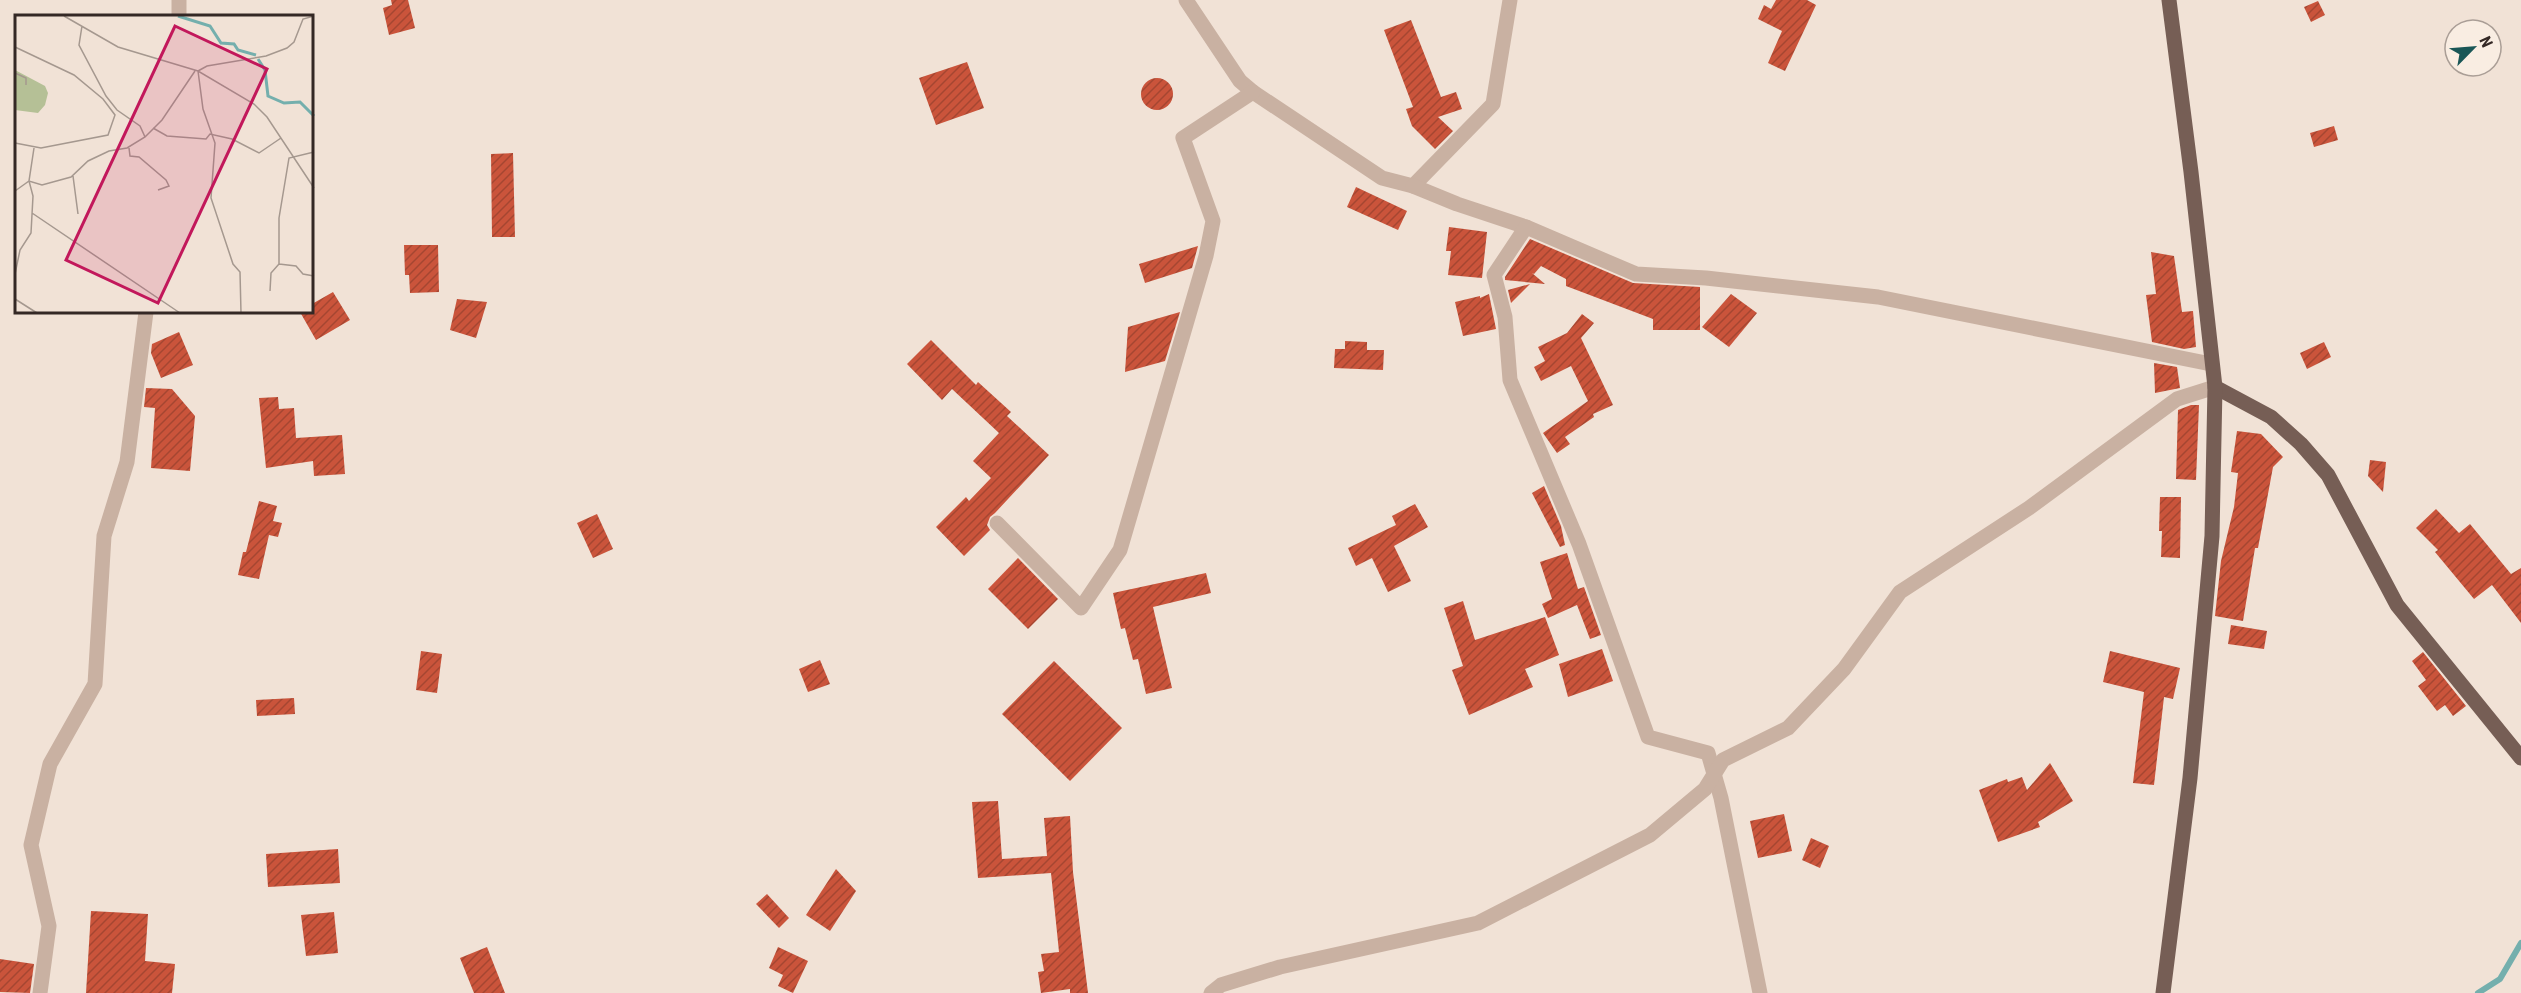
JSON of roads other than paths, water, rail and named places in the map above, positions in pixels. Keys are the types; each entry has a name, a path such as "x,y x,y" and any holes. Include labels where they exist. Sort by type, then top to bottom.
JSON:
{"main road":[{"path":"2163,993 2190,778 2212,536 2215,387 2169,0"},
{"path":"2215,387 2271,417 2301,444 2328,476 2397,605 2521,758"}],"street":[{"path":"1186,0 1240,81 1382,178 1413,186 1457,204 1526,227 1636,274 1706,278 1878,297 2211,364"},
{"path":"1413,186 1492,104 1510,0"},
{"path":"997,522 1081,608 1120,550 1206,256 1213,221 1183,138 1253,92"},
{"path":"1526,227 1494,275 1505,317 1510,380 1579,544 1648,737 1708,753 1721,798 1760,993"},
{"path":"40,993 49,926 31,845 50,764 95,684 104,536 127,462 146,314"},
{"path":"1211,993 1221,985 1280,967 1478,923 1650,835 1706,789 1723,760 1788,728 1844,669 1900,592 2029,508 2178,399 2215,387"}],"waterway":[{"path":"2478,993 2500,979 2521,943"}]}
